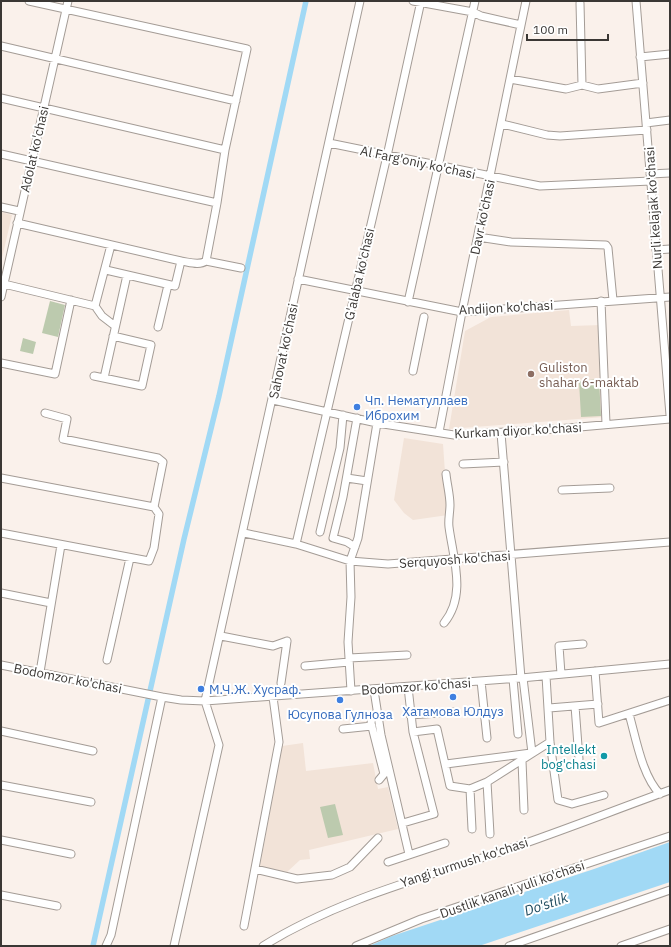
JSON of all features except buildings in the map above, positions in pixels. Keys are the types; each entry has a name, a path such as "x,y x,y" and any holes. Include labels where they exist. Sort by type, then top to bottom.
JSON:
{"street":[{"path":"29,1 248,49 225,150 206,261"},
{"name":"Adolat ko'chasi","path":"1,297 4,284 5,262 17,222 68,1"},
{"name":"Sahovat ko'chasi","path":"206,701 360,1"},
{"path":"418,1 473,12 481,16 522,25"},
{"name":"G'alaba ko'chasi","path":"296,544 387,156 418,1"},
{"path":"408,302 475,1"},
{"name":"Davr ko'chasi","path":"439,432 526,1"},
{"name":"Nurli kelajak ko'chasi","path":"636,1 660,298 668,362 670,415"},
{"path":"580,3 582,85"},
{"path":"1,46 236,101"},
{"path":"640,57 670,54"},
{"path":"510,79 566,89 582,85 598,89 643,83"},
{"path":"1,98 225,150"},
{"path":"502,124 547,135 560,136 647,126 670,120"},
{"name":"Al Farg'oniy ko'chasi","path":"329,143 540,186 651,178 670,173"},
{"path":"1,154 217,203"},
{"path":"1,208 19,212"},
{"path":"17,222 181,261 203,264 206,261 241,268"},
{"path":"478,237 511,242 606,245 608,248 613,300"},
{"path":"95,306 106,270 111,245"},
{"path":"656,250 670,249"},
{"path":"158,326 181,261"},
{"path":"106,270 172,286"},
{"path":"104,378 127,275"},
{"name":"Andijon ko'chasi","path":"298,279 462,312 670,297"},
{"path":"4,284 95,306 102,316 115,326"},
{"path":"1,363 55,374 71,300"},
{"path":"601,301 606,424"},
{"path":"413,371 424,317"},
{"path":"94,376 142,386 151,345 113,336"},
{"name":"Kurkam diyor ko'chasi","path":"273,400 377,423 454,435 501,433 670,419"},
{"path":"45,413 66,419 63,439 158,458 163,462 154,507"},
{"path":"320,532 340,448 343,415"},
{"path":"355,547 347,542 333,538 347,478 357,418"},
{"path":"351,691 349,660 350,561 355,547 368,481 377,423"},
{"path":"501,433 522,678 534,753"},
{"path":"463,464 504,462"},
{"path":"444,623 452,609 457,584 455,559 448,525 450,505 446,474"},
{"path":"1,478 154,507 159,514 154,548 149,561 1,533"},
{"path":"347,478 368,481"},
{"path":"562,490 610,488"},
{"name":"Serquyosh ko'chasi","path":"244,533 296,544 350,561 388,564 670,542"},
{"path":"40,672 61,545"},
{"path":"107,660 130,558"},
{"path":"1,593 52,603"},
{"path":"221,636 273,646 287,641 281,683"},
{"path":"561,674 558,646 583,644"},
{"path":"305,666 349,660 407,655"},
{"name":"Bodomzor ko'chasi","path":"1,665 135,692 181,700 206,701 513,679 670,664"},
{"path":"595,671 599,723 670,700"},
{"path":"546,676 550,742 558,800 572,804 604,795"},
{"path":"513,679 518,734"},
{"path":"481,681 487,738"},
{"path":"403,823 434,814 413,732 408,686"},
{"path":"374,690 381,735 403,823 409,854"},
{"path":"106,946 111,935 159,696"},
{"path":"244,926 279,742 273,697"},
{"path":"174,946 219,746 206,701"},
{"path":"548,708 598,704"},
{"path":"575,706 579,759"},
{"path":"377,712 372,717 372,726 384,774 379,780"},
{"path":"410,715 453,712"},
{"path":"629,714 648,775 654,787 660,794"},
{"path":"342,729 372,726"},
{"path":"413,732 437,729 450,786 470,789 487,782 550,742"},
{"path":"1,731 93,751"},
{"path":"446,764 534,753"},
{"path":"522,761 524,810"},
{"path":"487,782 490,834"},
{"path":"1,785 91,802"},
{"path":"470,789 472,829"},
{"name":"Yangi turmush ko'chasi","path":"263,946 280,935 387,888 489,856 670,790"},
{"name":"Dustlik kanali yuli ko'chasi","path":"356,946 421,919 670,836"},
{"path":"255,869 297,879 332,875 350,867 378,838"},
{"path":"1,840 71,854"},
{"path":"388,862 445,843"},
{"path":"509,946 670,890"},
{"path":"1,895 58,906"},
{"path":"621,946 670,929"}],"shaded area":[{"path":"1,212 12,215 2,258 1,258"},
{"name":"Guliston shahar 6-maktab","path":"569,310 571,326 601,325 604,417 449,429 465,331 491,317"},
{"path":"404,438 443,444 448,515 413,520 404,513 394,500"},
{"path":"303,743 306,771 373,763 378,789 388,787 398,829 309,850 310,859 300,860 287,872 260,866 282,746"}],"green space":[{"path":"50,301 65,305 58,337 42,333"},
{"path":"23,338 36,342 33,354 20,351"},
{"path":"599,379 601,416 581,417 579,381"},
{"path":"335,804 343,835 328,838 320,807"}],"water":[{"name":"Do'stlik","path":"670,842 670,882 479,946 369,946 392,936 594,869"}],"waterway":[{"path":"93,946 184,539 219,396 306,1"}],"place":[{"name":"Guliston shahar 6-maktab","path":"531,374"},
{"name":"Чп. Нематуллаев Иброхим","path":"357,407"},
{"name":"М.Ч.Ж. Хусраф.","path":"201,689"},
{"name":"Хатамова Юлдуз","path":"453,697"},
{"name":"Юсупова Гулноза","path":"340,700"},
{"name":"Intellekt bog'chasi","path":"604,756"}]}
